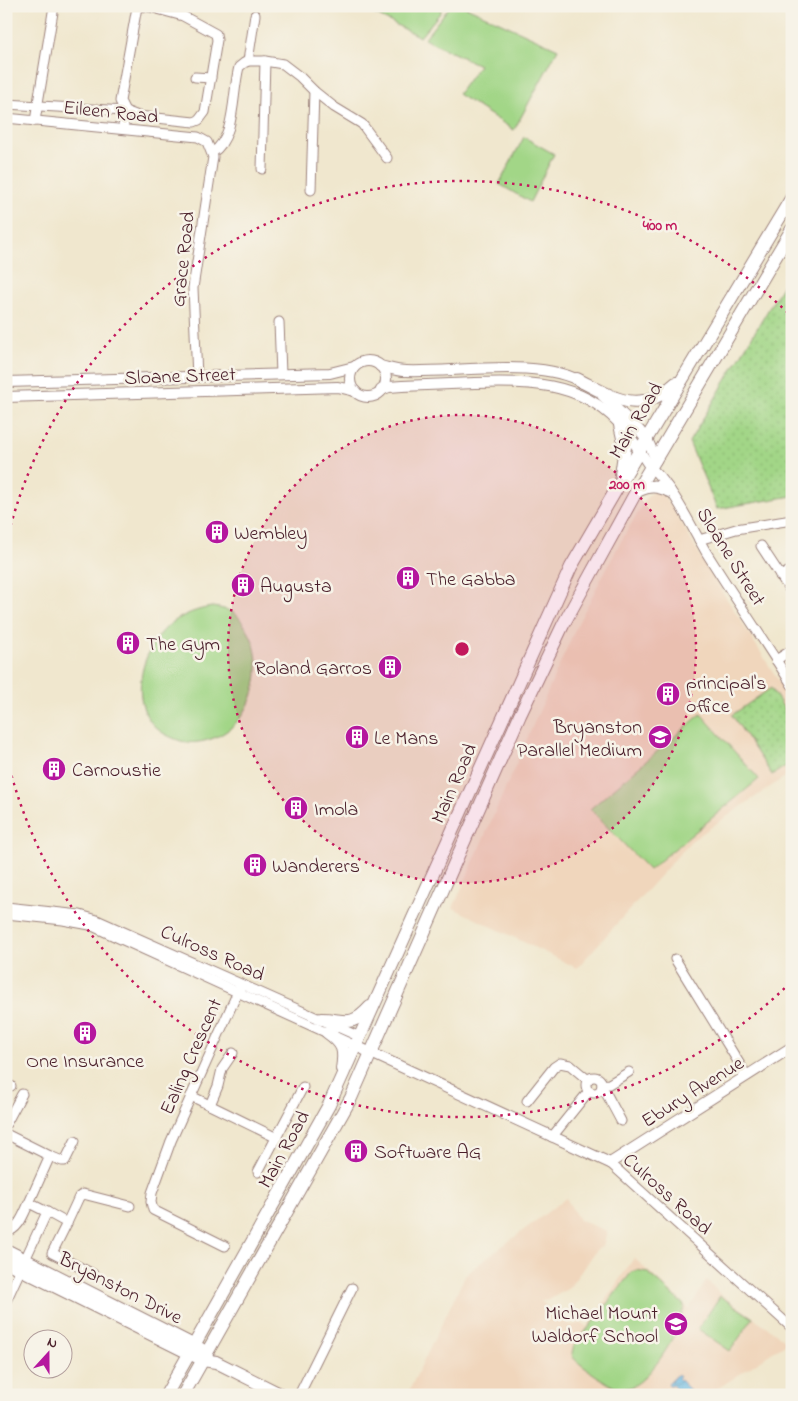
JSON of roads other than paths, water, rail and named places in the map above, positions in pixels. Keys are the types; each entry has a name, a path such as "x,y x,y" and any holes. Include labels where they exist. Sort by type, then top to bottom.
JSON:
{"main road":[{"name":"Main Road","path":"166,1395 318,1126 341,1079 560,590 578,555 792,197"},
{"name":"Main Road","path":"183,1395 337,1125 374,1048 541,670 585,582 636,492 654,467 792,229"},
{"path":"577,379 613,398 625,402 635,402 659,396 683,377"},
{"path":"620,425 625,447 620,482"},
{"path":"636,492 653,486 670,492"},
{"path":"321,1019 349,1022 364,1014 376,1000"},
{"path":"327,1032 337,1039 343,1049 341,1079"},
{"name":"Bryanston Drive","path":"6,1250 23,1264 170,1343 192,1349"},
{"name":"Bryanston Drive","path":"6,1262 23,1264 282,1395"},
{"path":"220,1330 217,1347 219,1357 236,1372"},
{"path":"170,1343 178,1360 179,1373"}],"street":[{"path":"35,121 54,6"},
{"path":"6,104 125,112 138,116 194,122 199,120 205,112 218,40 216,34 183,16 150,7 136,6 120,101 125,112 123,129"},
{"path":"248,61 255,15"},
{"path":"211,150 220,148 224,143 238,70 242,64 248,61 265,61 283,64 314,91 365,128 387,158"},
{"path":"262,169 265,61"},
{"path":"195,76 211,78"},
{"path":"311,190 314,91"},
{"name":"Eileen Road","path":"6,118 198,137 206,142 211,150"},
{"name":"Grace Road","path":"197,377 193,288 213,157 211,150"},
{"path":"279,322 281,374 284,381 301,388"},
{"path":"369,361 380,366 383,370 385,381 381,390 368,396 359,394 352,386 350,377 354,367 369,361"},
{"name":"Sloane Street","path":"380,366 406,371 534,369 577,379 612,403 647,439 654,467"},
{"name":"Sloane Street","path":"6,382 317,373 336,372 354,367"},
{"path":"317,373 323,388"},
{"path":"197,377 200,385 240,386 252,390"},
{"name":"Sloane Street","path":"381,390 402,386 530,382 563,389 598,405 620,425 654,467 792,685"},
{"name":"Sloane Street","path":"6,398 338,387 355,390"},
{"path":"699,540 736,529 792,520"},
{"path":"761,546 792,593"},
{"path":"780,576 792,570"},
{"path":"776,660 792,650"},
{"name":"Culross Road","path":"6,907 92,918 240,988 327,1032 358,1041"},
{"name":"Culross Road","path":"6,914 85,923 240,988 321,1019 358,1041 374,1048 393,1063 610,1163 792,1328"},
{"path":"675,959 747,1076"},
{"name":"Ealing Crescent","path":"225,1246 153,1210 151,1202 152,1193 171,1141 240,988"},
{"name":"Ebury Avenue","path":"610,1163 792,1047"},
{"path":"210,1105 218,1086 222,1069 233,1053"},
{"path":"527,1101 554,1067 560,1063 570,1065 588,1080"},
{"path":"588,1080 586,1087 590,1091 596,1092 601,1087 629,1072"},
{"path":"588,1080 597,1078 621,1121"},
{"path":"258,1172 302,1087"},
{"path":"552,1136 590,1091"},
{"path":"6,1124 22,1094"},
{"path":"191,1096 277,1138"},
{"path":"6,1134 62,1161 65,1161 74,1141"},
{"path":"6,1232 16,1227 50,1156"},
{"path":"94,1274 52,1253 79,1197 83,1194 130,1206"},
{"path":"29,1203 67,1223"},
{"path":"6,1301 47,1212"},
{"path":"299,1395 352,1288"}],"water":[{"path":"678,1374 680,1376 678,1378 690,1390 685,1395 682,1395 672,1385 668,1384"}],"place":[{"name":"Wembley","path":"217,532"},
{"name":"The Gabba","path":"408,578"},
{"name":"Augusta","path":"243,585"},
{"name":"The Gym","path":"128,643"},
{"name":"Roland Garros","path":"390,667"},
{"name":"principal's office","path":"668,694"},
{"name":"Le Mans","path":"357,737"},
{"name":"Bryanston Parallel Medium","path":"660,737"},
{"name":"Carnoustie","path":"54,769"},
{"name":"Imola","path":"296,808"},
{"name":"Wanderers","path":"255,865"},
{"name":"One Insurance","path":"85,1033"},
{"name":"Software AG","path":"356,1151"},
{"name":"Michael Mount Waldorf School","path":"676,1324"}]}
